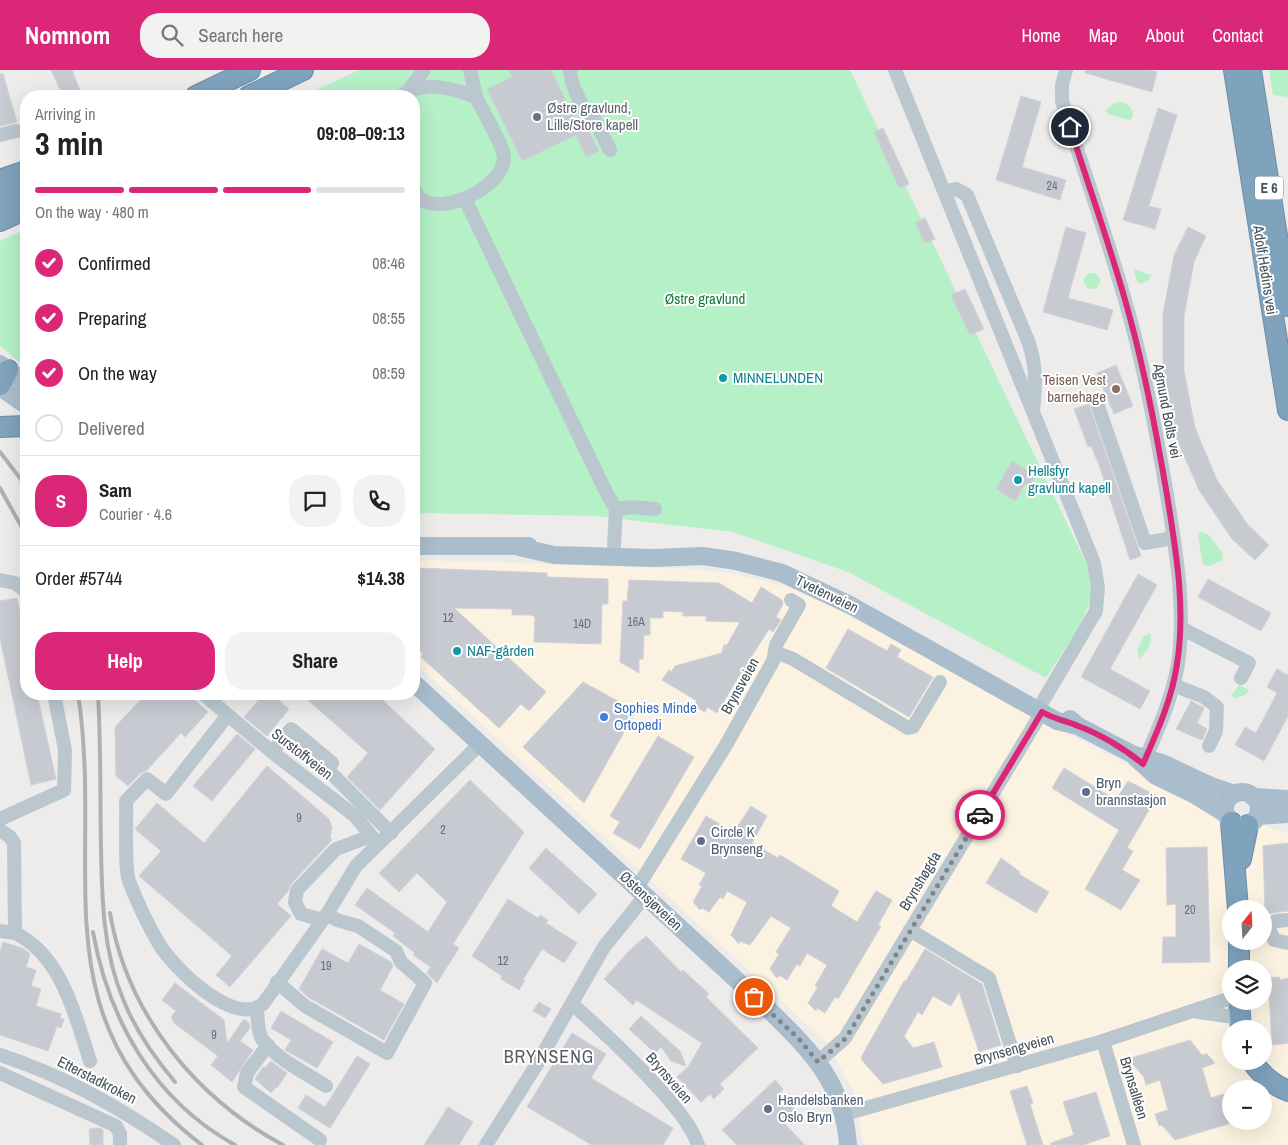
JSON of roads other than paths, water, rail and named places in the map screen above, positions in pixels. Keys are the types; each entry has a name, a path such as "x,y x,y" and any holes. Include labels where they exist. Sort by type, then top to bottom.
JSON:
{"highway":[{"path":"208,90 250,70"},
{"path":"261,90 303,70"},
{"name":"Adolf Hedins vei","path":"1234,70 1288,410"},
{"name":"Adolf Hedins vei","path":"1251,70 1288,306"},
{"path":"0,180 20,173"},
{"path":"0,200 20,194"},
{"path":"0,221 20,212"},
{"path":"0,427 20,426"},
{"path":"1238,900 1237,878 1233,861 1240,819"},
{"path":"1258,1070 1261,1074 1286,1089"}],"main road":[{"path":"2,376 20,381"},
{"path":"2,376 20,398"},
{"name":"Tvetenveien","path":"420,537 477,546"},
{"name":"Tvetenveien","path":"420,546 519,547 555,543 675,547 703,556 761,566 802,581 942,656 1011,682 1043,706 1062,712 1078,726 1140,759 1162,763 1234,794 1243,792 1253,796"},
{"name":"Tvetenveien","path":"519,547 554,555 653,558 703,556"},
{"name":"Østensjøveien","path":"420,689 766,1008 818,1062 836,1090 845,1114 848,1145"},
{"name":"Tvetenveien","path":"1140,759 1156,776 1240,819"},
{"path":"1234,794 1226,802 1240,819"},
{"path":"1240,819 1258,805 1253,796"},
{"path":"1253,796 1288,799"},
{"path":"1240,819 1288,814"}],"street":[{"path":"407,90 424,70"},
{"path":"420,198 435,203 465,199 494,178 501,168 504,157 476,97 470,70"},
{"path":"570,70 572,83 584,110 592,115 610,150"},
{"name":"Brynshøgda","path":"818,1062 846,1038 1043,706 1096,611 1098,588 1091,550 1032,413 895,70"},
{"name":"Agmund Bolts vei","path":"1066,70 1062,84 1062,101 1102,222 1133,327 1157,439 1180,588 1183,664 1140,759"},
{"path":"414,90 424,87 446,88 476,97"},
{"path":"0,135 16,131"},
{"path":"945,192 956,189 967,195 1030,344 1035,360 1036,374 1032,413"},
{"path":"465,199 607,494 616,508 614,545"},
{"path":"1097,403 1145,543 1173,538"},
{"path":"616,508 655,509"},
{"path":"0,580 20,587"},
{"path":"775,652 776,645 799,605 791,600"},
{"path":"1181,628 1249,663 1241,678"},
{"name":"Brynsveien","path":"486,1145 572,1004 581,984 641,892 722,751 769,680 775,652 793,659 908,728 913,727 940,682"},
{"path":"1173,685 1204,697 1217,706 1216,730 1209,746"},
{"path":"0,819 64,790 65,750 55,700"},
{"name":"Surstoffveien","path":"210,700 272,752 355,816 375,840"},
{"path":"227,716 166,794 147,779 126,801 128,880 159,944 178,969 226,1005 242,1009 257,1008 272,992 277,982 325,917 356,866 375,840"},
{"path":"272,752 291,729 332,763 328,770 391,833"},
{"path":"277,982 306,1006 387,1053 425,983 401,962 396,951 358,926 325,917 301,914 295,902 297,890 336,850 375,840 391,833 480,744"},
{"path":"0,830 10,837 14,843 15,933"},
{"path":"1272,923 1288,920"},
{"path":"910,930 989,978 1017,1066"},
{"path":"0,932 15,933 24,937 38,951 63,984 90,1061"},
{"path":"1272,936 1274,940 1288,942"},
{"name":"Brynsengveien","path":"845,1114 1017,1066 1222,1001"},
{"name":"Brynsveien","path":"572,1004 598,1026 659,1089 696,1140"},
{"path":"257,1008 262,1038 268,1045 281,1057 326,1086"},
{"name":"Brynsengveien","path":"1191,1011 1240,1016"},
{"name":"Brynsalléen","path":"1103,1040 1134,1145"},
{"path":"268,1045 247,1073 244,1086 320,1140"},
{"name":"Etterstadkroken","path":"0,1055 56,1076 89,1091 132,1116 159,1140 174,1145"},
{"path":"0,1073 116,1126 120,1134 120,1145"}],"railway":[{"path":"0,452 20,478"},
{"path":"0,488 20,524"},
{"path":"79,700 84,758 85,880 88,937 96,992 116,1045 150,1096 202,1145"},
{"path":"98,700 102,887 105,925 111,962 116,981 133,1022 152,1053 175,1082"},
{"path":"110,913 119,950 132,985 149,1018 170,1048 194,1077 221,1103 283,1145"},
{"path":"93,932 100,965 111,996 124,1027 140,1055 159,1081 181,1105 206,1127 235,1145"}],"place":[{"name":"Østre gravlund, Lille/Store kapell","path":"537,117"},
{"name":"MINNELUNDEN","path":"723,378"},
{"name":"Teisen Vest barnehage","path":"1116,389"},
{"name":"Hellsfyr gravlund kapell","path":"1018,480"},
{"name":"NAF-gården","path":"457,651"},
{"name":"Sophies Minde Ortopedi","path":"604,717"},
{"name":"Bryn brannstasjon","path":"1086,792"},
{"name":"Circle K Brynseng","path":"701,841"},
{"name":"Handelsbanken Oslo Bryn","path":"768,1109"}],"district":[{"name":"BRYNSENG","path":"549,1057"}],"park label":[{"name":"Østre gravlund","path":"705,299"}]}
